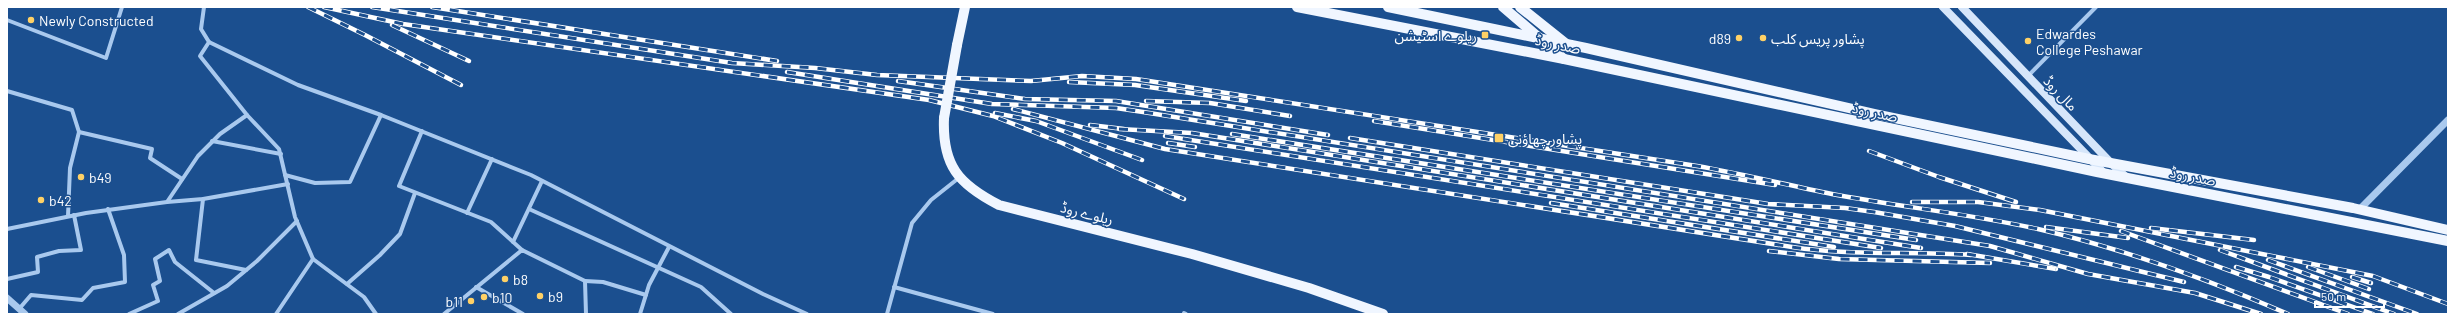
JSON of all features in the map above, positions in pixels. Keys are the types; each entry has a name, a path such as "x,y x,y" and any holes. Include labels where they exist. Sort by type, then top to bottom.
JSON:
{"main road":[{"name":"ریلوے روڈ","path":"965,7 944,118 943,136 949,162 974,192 999,205 1199,256 1309,288 1383,314"},
{"name":"صدر روڈ","path":"1297,7 1564,59 2104,174 2448,241"},
{"name":"صدر روڈ","path":"1388,7 1566,44 2089,159 2360,209 2448,230"},
{"path":"1503,7 1564,59"},
{"path":"1520,7 1566,44"},
{"name":"مال روڈ","path":"1943,7 2104,174"},
{"name":"مال روڈ","path":"1962,7 2127,178"}],"street":[{"path":"7,20 106,58 122,7"},
{"path":"204,7 201,29 209,42 298,85 422,131 542,181 807,314"},
{"path":"2027,76 2096,7"},
{"path":"209,42 200,56 247,115 279,149 297,221 313,259 364,296 376,314"},
{"path":"7,91 72,110 79,132 70,168 68,216"},
{"path":"167,202 198,156 212,142 247,115"},
{"path":"286,175 315,183 350,182 380,115"},
{"path":"2360,209 2448,120"},
{"path":"422,131 399,186 491,222 522,250 585,281 603,282 646,295"},
{"path":"79,132 152,150 150,158 182,179"},
{"path":"212,142 280,154"},
{"path":"467,213 492,160"},
{"path":"887,314 912,223 931,200 960,177"},
{"path":"513,242 542,181"},
{"path":"7,229 108,209 203,199 288,184"},
{"path":"346,284 380,256 400,234 415,193"},
{"path":"203,199 196,260 246,270"},
{"path":"7,298 22,312 31,296 82,300 93,288 125,282 124,255 108,209"},
{"path":"529,209 701,287 731,314"},
{"path":"7,279 38,272 37,257 60,251 81,250 74,215"},
{"path":"178,314 214,293 246,270 297,221"},
{"path":"640,314 646,295 669,246"},
{"path":"129,314 158,301 153,285 160,281 155,259 169,250 175,262 214,293"},
{"path":"444,314 522,250"},
{"path":"276,314 313,259"},
{"path":"585,281 586,314"},
{"path":"476,287 523,314"},
{"path":"894,287 993,314"}],"railway":[{"path":"308,7 461,85"},
{"path":"324,7 403,24 929,100 993,116 1062,143 1184,199"},
{"path":"372,7 732,63 815,68 877,75 1031,81 1082,76 1136,79 1697,166 1832,194 1987,219 2070,237 2134,255 2196,277 2288,314"},
{"path":"432,7 777,61"},
{"path":"392,25 469,61"},
{"path":"787,72 992,104 1116,108 1990,246 2088,274 2195,293 2261,314"},
{"path":"898,81 1025,99 1116,101 1328,135"},
{"path":"1069,82 1135,85 1246,101"},
{"path":"1146,101 1210,103 1290,116"},
{"path":"1013,109 1165,149 1792,247 1814,250 1971,255"},
{"path":"995,113 1036,121 1142,160"},
{"path":"1374,121 1775,185"},
{"path":"1090,125 1124,129"},
{"path":"1119,129 1192,133 1921,248"},
{"path":"1232,134 1916,240"},
{"path":"1165,136 1881,248"},
{"path":"1350,138 1768,204 1845,208 1874,212 1955,226 2184,282"},
{"path":"1168,143 1195,147"},
{"path":"1869,151 1939,177 2016,202"},
{"path":"1912,202 1978,202 2040,210 2373,276 2448,304"},
{"path":"1551,203 1834,247"},
{"path":"2046,227 2128,238"},
{"path":"2151,228 2254,240"},
{"path":"2121,231 2348,314"},
{"path":"2220,250 2394,314"},
{"path":"1769,251 1839,259 1990,263"},
{"path":"1967,254 2056,269"},
{"path":"2268,260 2417,314"},
{"path":"2236,267 2269,277 2373,314"},
{"path":"2308,267 2369,289"},
{"path":"2352,277 2371,283"}],"place":[{"name":"Newly Constructed","path":"31,20"},
{"name":"ریلوے اسٹیشن","path":"1485,35"},
{"name":"d89","path":"1739,38"},
{"name":"پشاور پریس کلب","path":"1763,38"},
{"name":"Edwardes College Peshawar","path":"2028,41"},
{"name":"پشاور چھاؤنی","path":"1499,138"},
{"name":"b49","path":"81,177"},
{"name":"b42","path":"41,200"},
{"name":"b8","path":"505,279"},
{"name":"b9","path":"540,296"},
{"name":"b10","path":"484,297"},
{"name":"b11","path":"471,301"}]}
